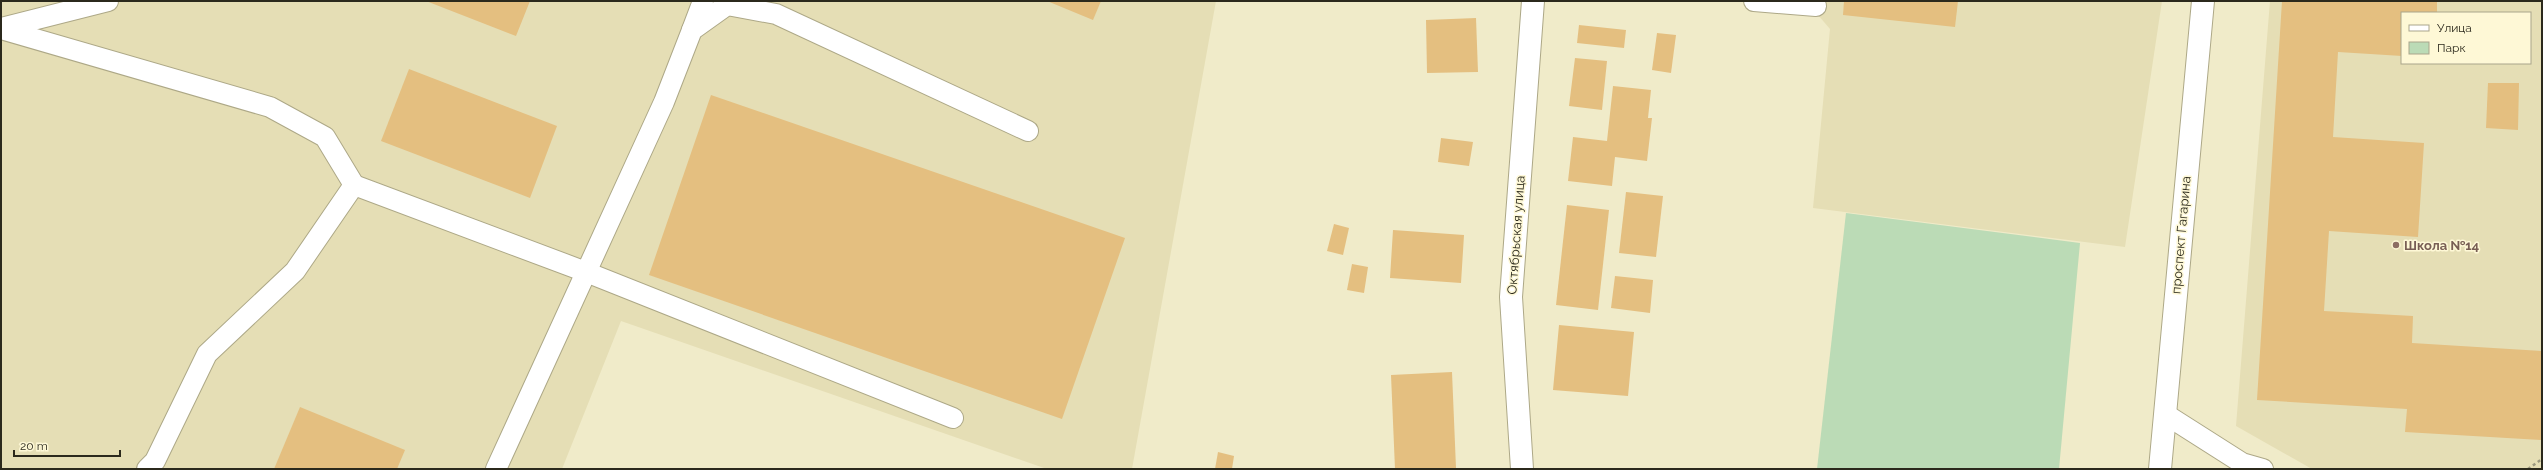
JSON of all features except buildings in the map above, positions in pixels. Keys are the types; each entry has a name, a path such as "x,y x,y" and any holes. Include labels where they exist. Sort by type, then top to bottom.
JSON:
{"street":[{"name":"Октябрьская улица","path":"1522,469 1511,297 1532,1"},
{"name":"проспект Гагарина","path":"2160,469 2203,1"}],"lane":[{"path":"1,28 108,1"},
{"path":"496,469 664,102 702,1"},
{"path":"1754,1 1816,6"},
{"path":"692,30 727,6 776,14 1028,131"},
{"path":"1,28 270,107 325,137 354,185 586,272 953,418"},
{"path":"147,469 155,461 207,354 295,271 354,185"},
{"path":"2165,414 2242,463 2263,469"}],"path":[{"path":"2528,469 2542,460"}],"shaded area":[{"path":"1,1 1216,1 1132,469 1047,469 621,321 562,469 1,469"},
{"path":"1806,1 2162,1 2125,247 1813,208 1830,29"},
{"name":"Школа №14","path":"2270,1 2542,1 2542,469 2312,469 2236,426"}],"green space":[{"path":"1846,213 2080,243 2059,469 1817,469"}],"place":[{"name":"Школа №14","path":"2396,245"}]}
